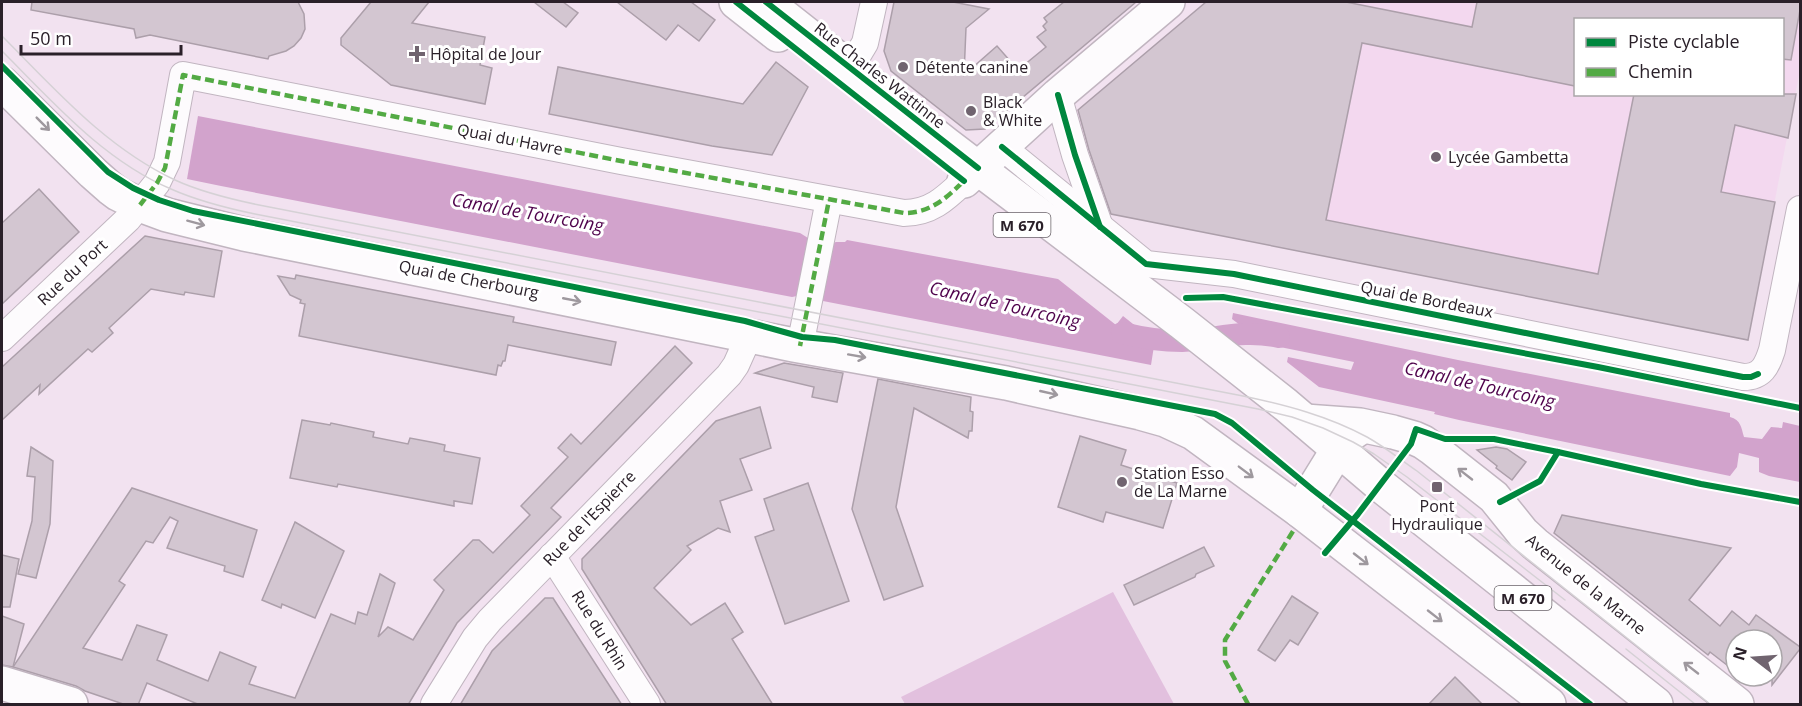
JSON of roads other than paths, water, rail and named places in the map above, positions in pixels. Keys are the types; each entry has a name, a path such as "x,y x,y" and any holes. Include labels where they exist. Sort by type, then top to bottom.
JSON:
{"main road":[{"name":"Rue Charles Wattinne","path":"736,2 971,175 1182,323 1305,421"},
{"name":"Rue Charles Wattinne","path":"766,2 850,68 971,175 1143,317 1286,432 1332,459"},
{"path":"971,175 1058,95 1168,2"},
{"name":"Quai de Cherbourg","path":"2,82 110,188 140,205 187,221 749,336 1006,383 1140,413 1181,426 1300,511"},
{"name":"M 670","path":"1305,421 1332,459 1624,705"},
{"name":"Avenue de la Marne","path":"1305,421 1373,427 1414,438 1433,448 1494,497 1522,533 1535,544 1737,705"},
{"path":"1373,427 1359,430 1345,438 1300,511 1535,701"},
{"name":"M 670","path":"1332,459 1656,705"},
{"path":"2,683 70,705"}],"street":[{"path":"850,68 865,43 874,2"},
{"name":"Quai du Havre","path":"140,205 165,168 183,75 904,213 925,210 943,201 971,175"},
{"path":"1058,95 1075,155 1100,227"},
{"name":"Quai de Bordeaux","path":"1002,147 1146,264 1234,274 1743,377 1758,374 1767,365 1800,209"},
{"path":"800,346 829,200"},
{"name":"Rue du Port","path":"2,338 129,219 140,205"},
{"name":"Rue de l'Espierre","path":"434,705 483,628 729,375 749,336"},
{"name":"Rue du Rhin","path":"552,556 647,705"}],"water":[{"path":"198,116 800,233 811,243 797,296 792,297 187,179"},
{"path":"847,240 1058,279 1116,325 1123,316 1162,347 1154,346 1151,365 823,301 820,299 833,243"},
{"path":"1233,313 1730,413 1730,417 1740,424 1744,437 1762,439 1771,427 1782,428 1783,422 1800,426 1800,482 1759,472 1759,458 1739,453 1737,467 1730,476 1459,420 1434,414 1435,412 1319,387 1287,362 1288,357 1351,370 1354,362 1265,344 1232,319"}],"waterway":[{"name":"Canal de Tourcoing","path":"1122,333 1174,341 1242,334 1279,337"}],"tram line":[{"path":"2,36 103,134 150,167 175,180 216,195 1243,396 1322,417 1374,441 1417,471 1710,704"},
{"path":"2,51 101,146 146,177 212,204 1292,417 1323,428 1374,454 1565,600"},
{"path":"1626,649 1695,704"}],"place":[{"name":"Hôpital de Jour","path":"417,54"},
{"name":"Détente canine","path":"903,67"},
{"name":"Black & White","path":"971,111"},
{"name":"Lycée Gambetta","path":"1436,157"},
{"name":"Station Esso de La Marne","path":"1122,482"},
{"name":"Pont Hydraulique","path":"1437,487"}]}
